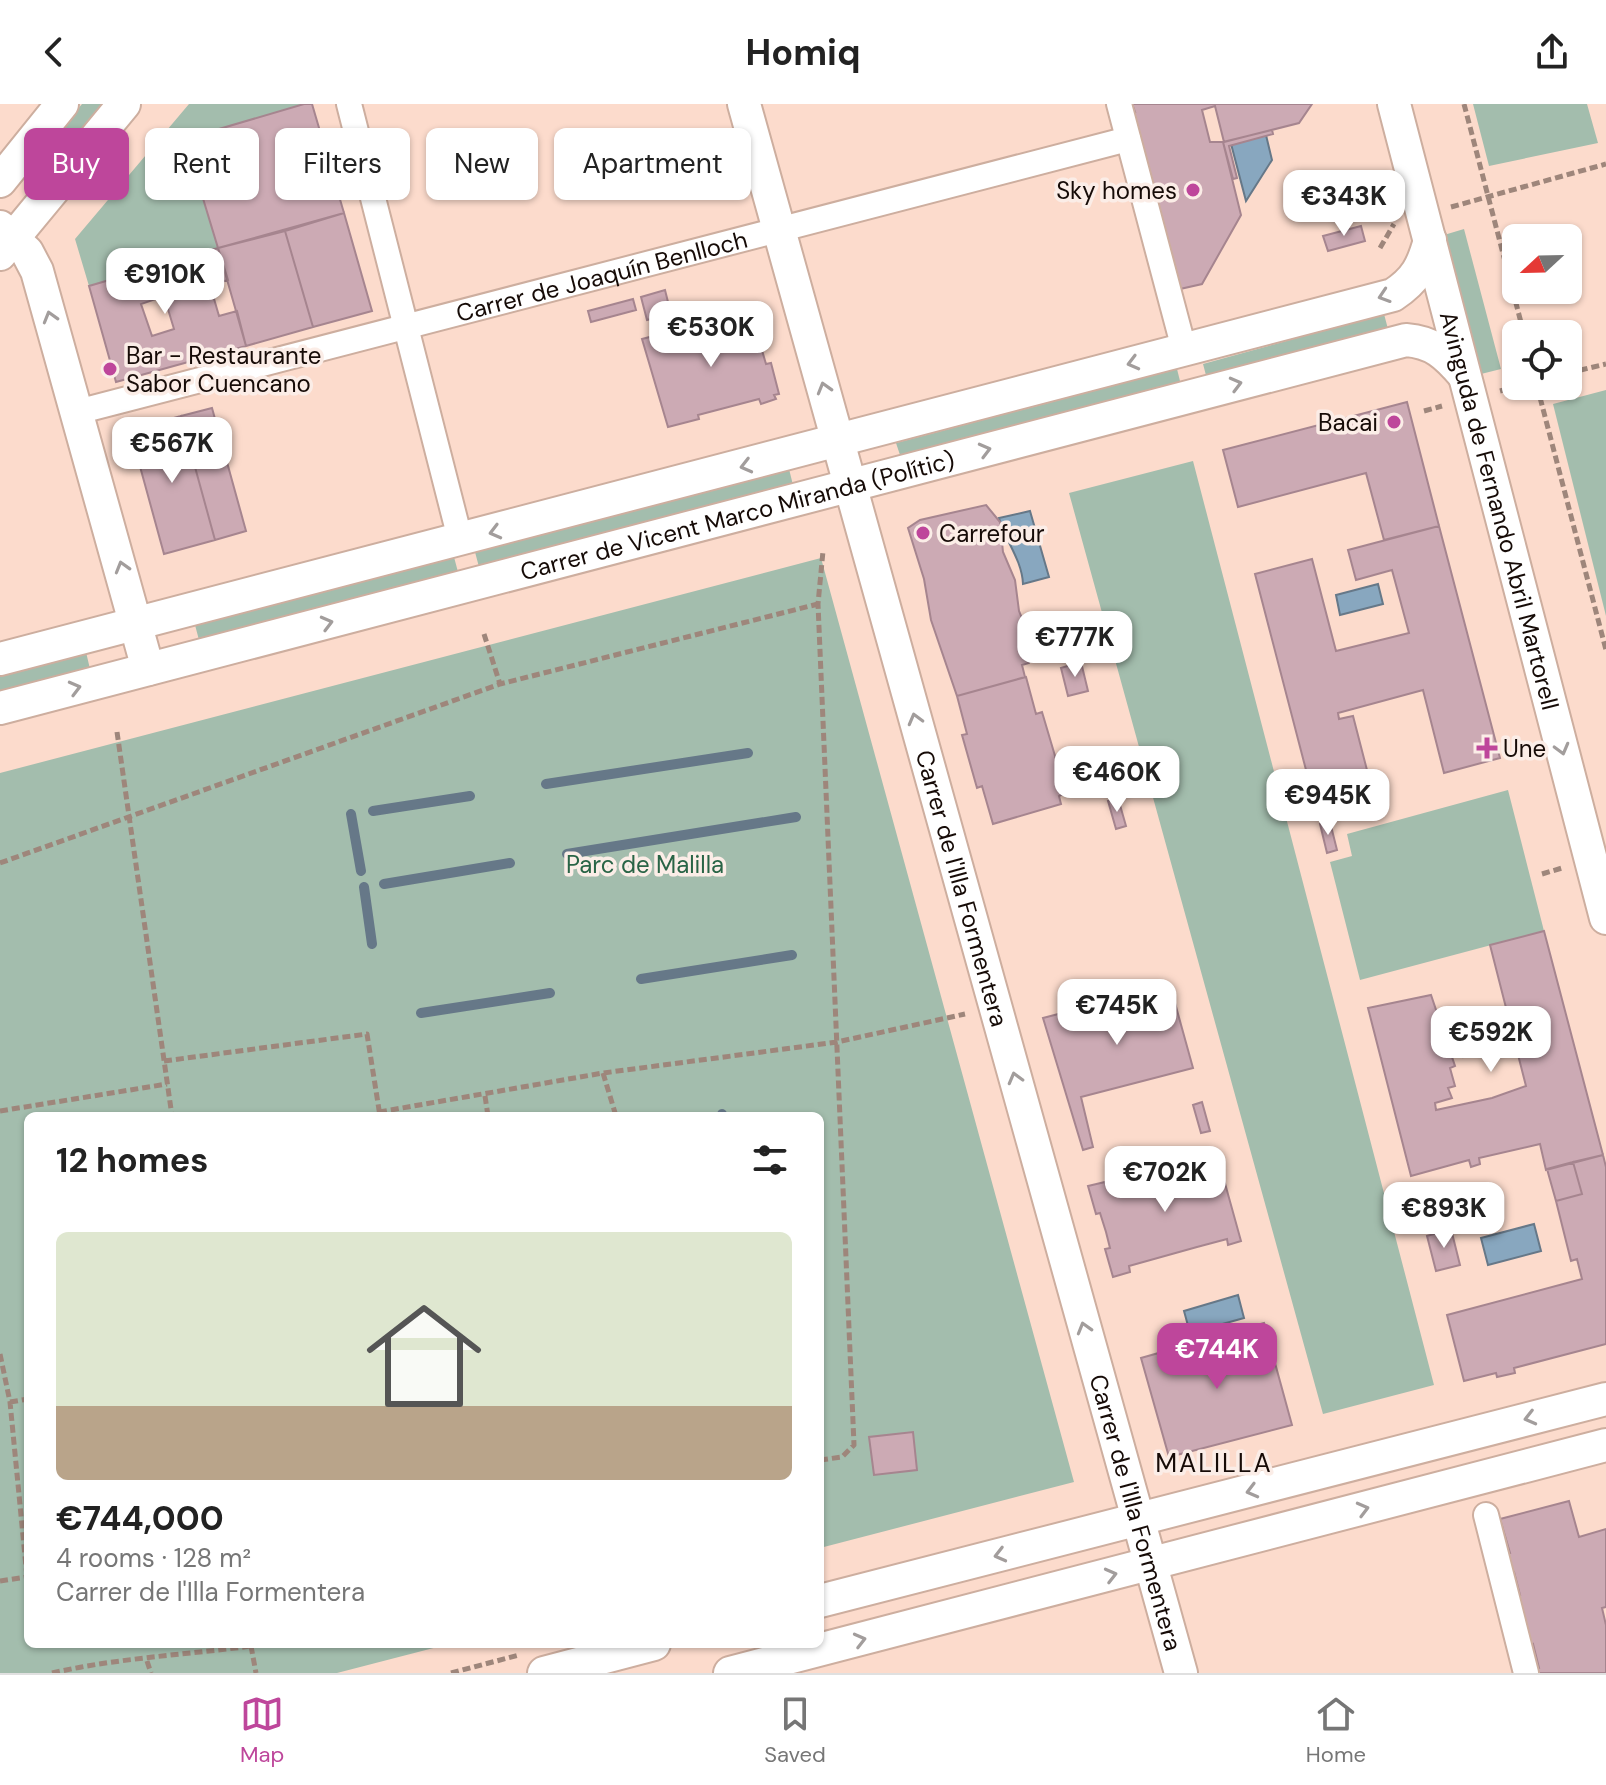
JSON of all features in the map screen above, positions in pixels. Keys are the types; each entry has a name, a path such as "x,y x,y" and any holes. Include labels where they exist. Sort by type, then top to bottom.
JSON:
{"street":[{"path":"0,181 62,104"},
{"path":"124,104 4,240 27,252 37,271 148,669"},
{"path":"349,104 456,523"},
{"name":"Carrer de l'Illa Formentera","path":"744,104 1181,1673"},
{"path":"1119,104 1184,349"},
{"name":"Avinguda de Fernando Abril Martorell","path":"1394,104 1434,225 1464,375 1606,918"},
{"name":"Carrer de Joaquín Benlloch","path":"77,412 1128,139"},
{"name":"Carrer de Vicent Marco Miranda (Polític)","path":"0,659 1393,295 1417,275 1434,225"},
{"name":"Carrer de Vicent Marco Miranda (Polític)","path":"0,708 1406,340 1425,341 1445,353 1464,375"},
{"path":"824,1600 1606,1399"},
{"path":"730,1673 1606,1445"},
{"path":"1486,1515 1526,1673"},
{"path":"532,1664 630,1648"}],"path":[{"path":"1464,104 1520,320"},
{"path":"1434,225 1488,197 1606,164"},
{"path":"1582,370 1606,364"},
{"path":"1541,400 1606,650"},
{"path":"823,551 818,604 854,1445 842,1457 824,1459"},
{"path":"0,863 500,684 818,604"},
{"path":"484,634 500,684"},
{"path":"117,732 171,1112"},
{"path":"391,1112 603,1073 837,1042 944,1022 995,1005"},
{"path":"164,1061 367,1034 379,1112"},
{"path":"603,1073 615,1112"},
{"path":"0,1111 167,1084"},
{"path":"485,1096 487,1112"},
{"path":"0,1354 10,1402 24,1538"},
{"path":"10,1402 24,1400"},
{"path":"0,1581 24,1578"},
{"path":"52,1673 106,1661 147,1661 232,1648"},
{"path":"252,1648 256,1673"},
{"path":"147,1661 151,1673"},
{"path":"451,1673 532,1664"}],"green space":[{"path":"82,104 107,104 88,128 62,128"},
{"path":"189,104 304,104 223,128 169,128"},
{"path":"1473,104 1587,104 1598,143 1489,166"},
{"path":"145,156 145,200 204,200 218,248 89,286 75,239 108,200 129,200 129,175"},
{"path":"1464,229 1501,369 1481,374 1444,235"},
{"path":"1384,314 1388,329 1207,379 1203,364"},
{"path":"1177,369 1181,385 901,458 896,443"},
{"path":"1606,390 1606,616 1553,404 1582,400 1582,396"},
{"path":"1193,461 1434,1385 1323,1414 1069,493"},
{"path":"789,469 793,485 479,567 475,552"},
{"path":"454,557 458,572 199,640 195,625"},
{"name":"Parc de Malilla","path":"821,558 1074,1482 824,1547 824,1112 24,1112 24,1648 434,1648 337,1673 0,1673 0,773"},
{"path":"86,652 90,669 0,693 0,674"},
{"path":"1508,790 1544,931 1360,980 1330,862 1352,856 1347,834"}],"water":[{"path":"1265,131 1272,160 1246,201 1230,140"},
{"path":"1030,511 1049,577 1023,584 1020,566 999,518"},
{"path":"1378,584 1383,604 1340,615 1336,595"},
{"path":"1534,1224 1541,1251 1488,1265 1481,1238"},
{"path":"1238,1295 1244,1318 1190,1333 1184,1311"}],"building":[{"path":"312,104 319,128 275,128 275,200 340,200 344,213 218,248 203,200 259,200 259,128 222,128"},
{"name":"Sky homes","path":"1132,104 1312,104 1299,123 1224,142 1215,106 1202,110 1210,142 1223,142 1241,215 1202,284 1180,289 1166,234 1162,235 1130,113 1135,112"},
{"path":"1272,130 1273,134 1229,146 1237,178 1233,179 1223,142"},
{"path":"344,213 372,311 313,327 285,231"},
{"path":"1361,226 1365,241 1328,251 1323,236"},
{"path":"285,231 313,327 246,346 218,248"},
{"path":"218,248 228,280 210,285 219,316 237,311 246,346 116,382 89,286","holes":["164,296 174,329 152,336 141,304"]},
{"path":"665,290 671,314 647,320 641,297"},
{"path":"633,299 636,310 591,322 588,311"},
{"path":"751,310 753,316 757,315 766,346 761,347 766,364 771,363 779,394 774,395 776,399 761,404 759,399 698,415 699,419 668,427 642,339 661,334 663,340 736,321 735,314"},
{"path":"1407,402 1439,526 1384,540 1366,473 1238,507 1223,450"},
{"path":"212,408 246,531 215,540 181,416"},
{"path":"181,416 215,540 164,554 130,430"},
{"path":"986,505 1000,522 1003,552 1015,580 1019,611 1030,638 1031,659 1022,665 1025,677 957,696 931,620 924,579 908,528 920,520"},
{"path":"1439,526 1500,758 1444,773 1423,690 1338,713 1339,719 1353,716 1375,801 1318,816 1255,574 1312,559 1336,651 1409,633 1392,570 1356,580 1348,550"},
{"path":"1081,662 1088,691 1068,696 1061,668"},
{"path":"1026,677 1036,714 1042,712 1066,793 1059,796 1061,804 993,824 982,786 977,788 962,735 967,734 957,696"},
{"path":"1118,798 1126,826 1116,829 1108,801"},
{"path":"1330,822 1337,850 1327,853 1320,824"},
{"path":"1544,931 1603,1155 1546,1170 1540,1144 1479,1158 1480,1164 1471,1167 1469,1160 1411,1176 1368,1008 1431,995 1455,1066 1450,1068 1455,1086 1448,1088 1452,1098 1435,1103 1436,1110 1492,1098 1526,1086 1490,945"},
{"path":"1170,985 1193,1068 1081,1097 1093,1147 1083,1150 1043,1018"},
{"path":"1468,1008 1475,1014 1484,1050 1463,1057 1456,1051 1446,1015"},
{"path":"1202,1102 1210,1131 1201,1133 1193,1105"},
{"path":"1216,1151 1241,1241 1228,1245 1227,1239 1129,1266 1130,1272 1113,1277 1105,1249 1110,1248 1106,1232 1100,1213 1096,1214 1088,1186 1105,1182 1107,1187 1205,1160 1203,1154"},
{"path":"1603,1155 1606,1167 1606,1344 1514,1368 1515,1373 1497,1377 1496,1373 1464,1381 1447,1315 1582,1279 1577,1259 1571,1261 1556,1201 1582,1194 1573,1162"},
{"path":"1573,1162 1582,1194 1556,1201 1547,1169"},
{"path":"1424,1185 1432,1214 1422,1217 1414,1188"},
{"path":"1451,1229 1460,1265 1436,1271 1427,1236"},
{"path":"1264,1323 1292,1425 1169,1457 1141,1358"},
{"path":"913,1432 917,1470 874,1475 869,1437"},
{"path":"1569,1501 1579,1537 1606,1529 1606,1607 1602,1608 1606,1625 1606,1673 1536,1673 1535,1669 1539,1668 1533,1644 1529,1646 1516,1596 1520,1595 1514,1572 1510,1573 1505,1554 1510,1553 1500,1519"}],"waterway":[{"path":"546,784 748,753"},
{"path":"373,811 470,796"},
{"path":"351,814 361,871"},
{"path":"567,854 796,817"},
{"path":"384,884 510,863"},
{"path":"364,887 372,944"},
{"path":"641,979 792,955"},
{"path":"421,1013 550,993"}],"place":[{"name":"Sky homes","path":"1193,190"},
{"name":"Bar - Restaurante Sabor Cuencano","path":"110,369"},
{"name":"Bacai","path":"1394,422"},
{"name":"Carrefour","path":"923,533"},
{"name":"Une","path":"1487,748"}],"district":[{"name":"MALILLA","path":"1214,1463"}]}
